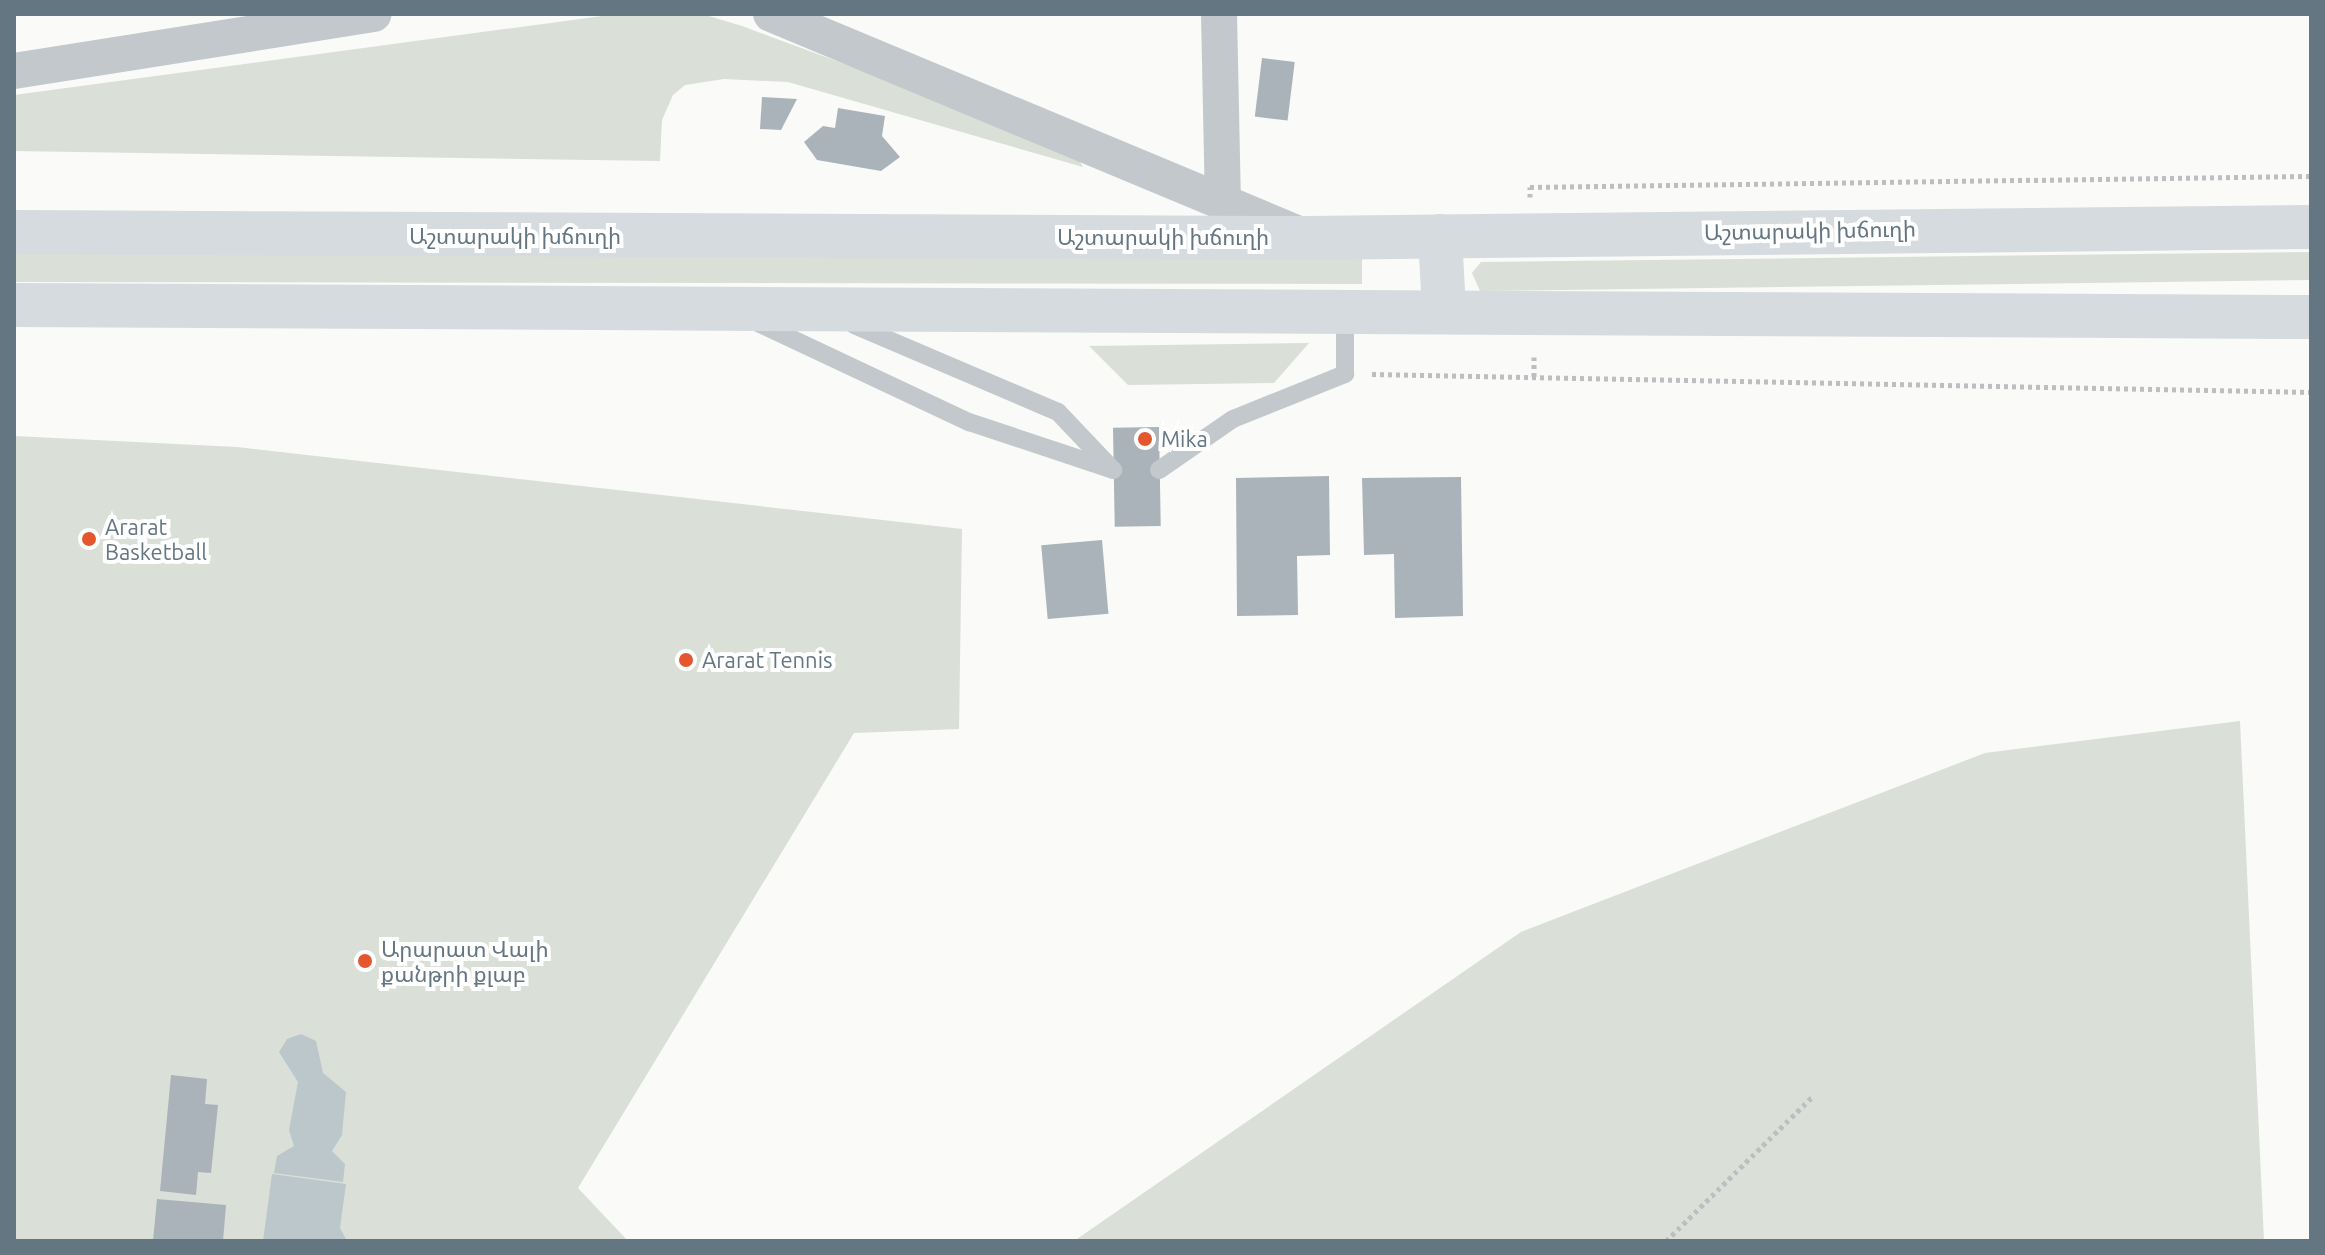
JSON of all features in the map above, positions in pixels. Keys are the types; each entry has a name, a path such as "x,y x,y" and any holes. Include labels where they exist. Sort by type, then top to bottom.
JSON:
{"highway":[{"name":"Աշտարակի խճուղի","path":"14,232 1307,238 2311,227"},
{"path":"1440,236 1444,310"},
{"path":"14,305 732,310 1444,310 2311,319"}],"street":[{"path":"14,71 374,14"},
{"path":"771,14 1307,238"},
{"path":"804,14 848,46"},
{"path":"1219,14 1223,202"}],"lane":[{"path":"732,310 969,422 1113,470 1058,412 914,345 810,310"},
{"path":"1159,470 1233,419 1345,374 1345,310"}],"path":[{"path":"1530,187 2311,176"},
{"path":"1534,357 1534,379"},
{"path":"1345,374 2311,392"},
{"path":"1666,1241 1813,1096"}],"shaded area":[{"path":"617,14 702,14 742,26 1072,148 1083,167 788,82 724,79 685,85 673,95 662,120 660,161 14,151 14,95"},
{"path":"14,251 1362,258 1362,284 14,282"},
{"path":"2311,252 2311,280 1480,291 1472,273 1481,262"},
{"path":"1309,343 1274,383 1128,385 1089,346"},
{"name":"Արարատ Վալի քանթրի քլաբ","path":"14,436 237,447 962,529 959,729 854,733 578,1188 628,1241 14,1241"},
{"path":"2240,721 2264,1241 1074,1241 1521,932 1985,753"},
{"path":"301,1034 316,1041 323,1073 346,1092 342,1135 332,1151 345,1164 343,1182 274,1173 277,1156 294,1146 289,1130 298,1082 279,1052 287,1039"},
{"path":"272,1174 346,1184 340,1228 347,1241 263,1241"}],"building":[{"path":"1262,58 1295,62 1288,121 1255,117"},
{"path":"762,97 797,99 781,130 760,129"},
{"path":"838,108 885,116 882,136 900,157 881,171 817,160 804,142 823,126 835,128"},
{"path":"1159,427 1161,526 1115,527 1113,428"},
{"path":"1329,476 1330,555 1297,556 1298,615 1237,616 1236,478"},
{"path":"1461,477 1463,616 1395,618 1394,554 1364,555 1362,478"},
{"path":"1102,540 1108,614 1048,619 1041,545"},
{"path":"171,1075 207,1079 205,1104 218,1105 211,1173 198,1172 196,1195 160,1191"},
{"path":"157,1199 226,1205 223,1241 153,1241"}],"place":[{"name":"Mika","path":"1145,439"},
{"name":"Ararat Basketball","path":"89,539"},
{"name":"Ararat Tennis","path":"686,660"},
{"name":"Արարատ Վալի քանթրի քլաբ","path":"365,961"}]}
